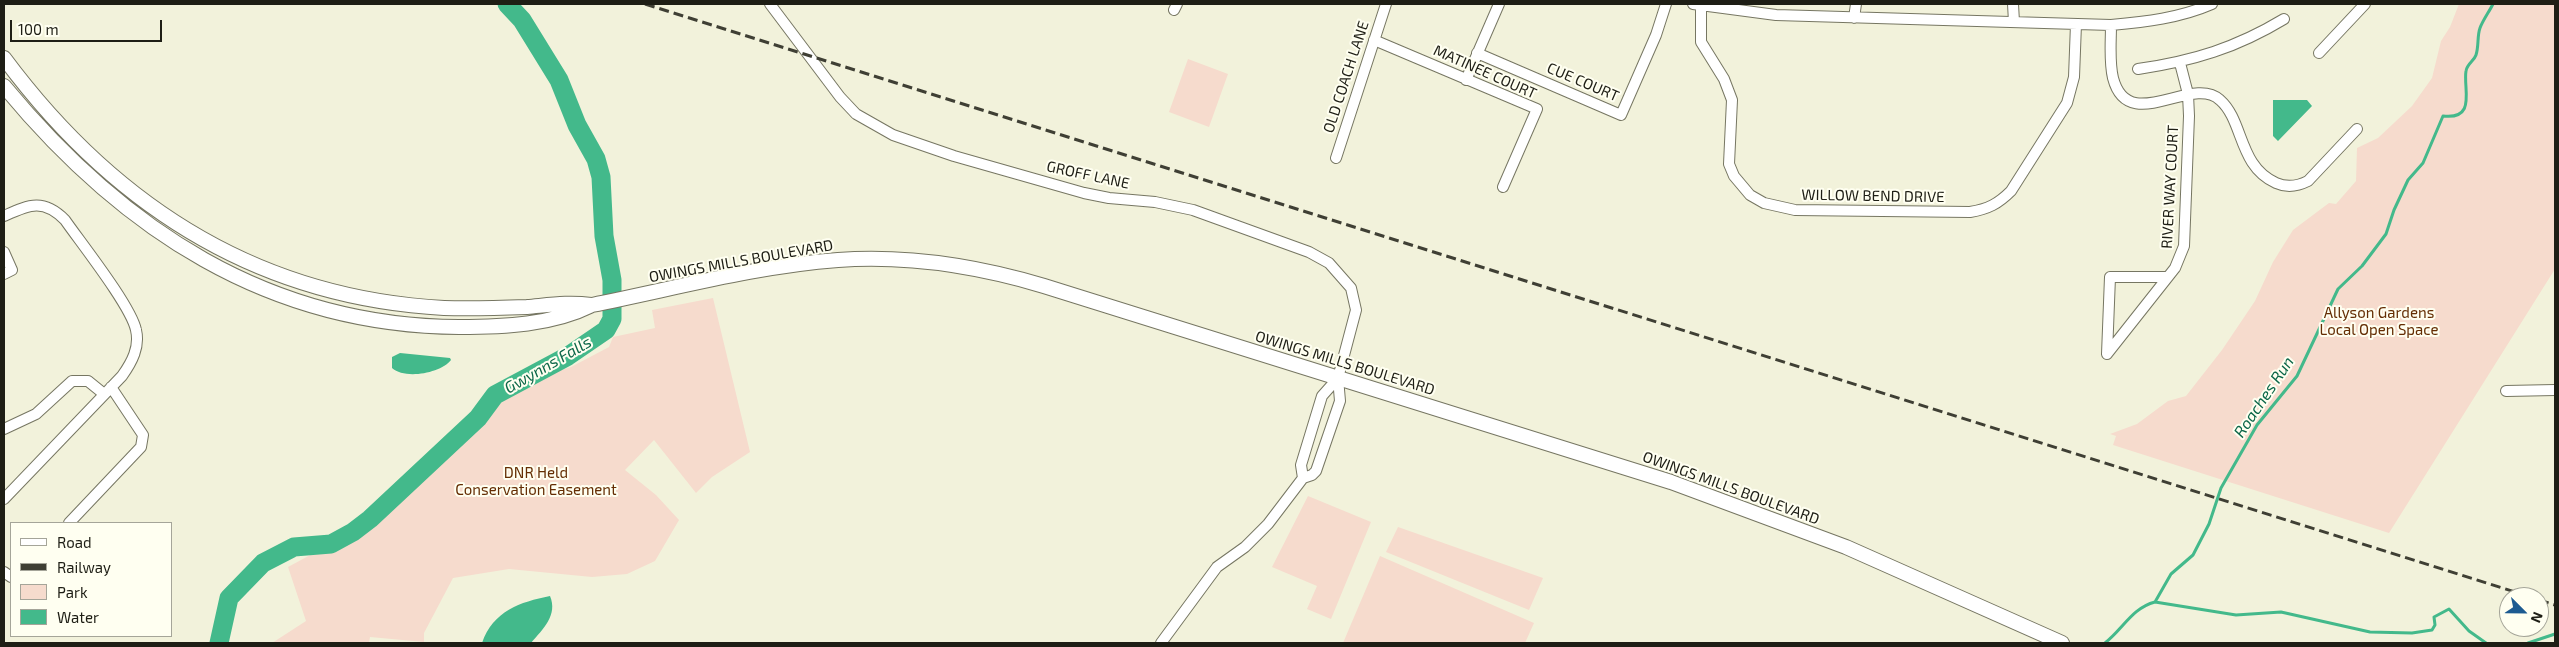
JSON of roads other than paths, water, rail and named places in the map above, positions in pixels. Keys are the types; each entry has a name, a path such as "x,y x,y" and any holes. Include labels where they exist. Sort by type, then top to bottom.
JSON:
{"main road":[{"name":"OWINGS MILLS BOULEVARD","path":"4,58 51,116 114,180 163,216 208,242 258,267 329,291 415,305 490,309 567,302 592,305"},
{"name":"OWINGS MILLS BOULEVARD","path":"4,86 61,150 98,186 138,218 212,266 286,297 351,316 406,324 446,327 509,325 570,316 592,305 766,270 824,261 872,259 939,262 1014,277 1574,450 1728,502 1863,554 2056,640"}],"street":[{"name":"GROFF LANE","path":"770,4 840,97 856,114 893,135 954,156 1084,193 1109,198 1155,202 1193,210 1323,259 1347,281 1356,302 1356,317 1338,378"},
{"name":"OLD COACH LANE","path":"1336,158 1386,4"},
{"path":"1466,80 1499,4"},
{"name":"CUE COURT","path":"1478,54 1621,115 1656,35 1666,4"},
{"path":"1854,18 1856,4"},
{"path":"2013,4 2014,22"},
{"path":"1697,5 1776,15 2111,25 2151,21 2183,14 2212,4"},
{"path":"2319,53 2365,4"},
{"name":"WILLOW BEND DRIVE","path":"1697,5 1701,42 1724,79 1732,100 1728,150 1729,164 1734,176 1750,195 1764,203 1795,210 1970,212 1987,209 2000,202 2011,191 2067,103 2074,77 2076,24"},
{"path":"2138,69 2180,63 2235,45 2284,19"},
{"path":"2111,25 2114,80 2125,97 2135,103 2145,104 2188,94 2208,94 2221,101 2252,163 2260,173 2278,184 2300,185 2308,180 2357,129"},
{"name":"MATINEE COURT","path":"1374,40 1537,109 1503,187"},
{"name":"RIVER WAY COURT","path":"2167,277 2110,277 2107,354 2167,277 2181,258 2186,234 2188,94 2180,63"},
{"path":"4,216 30,205 39,205 56,212 65,220 128,310 136,330 135,353 130,365 4,499"},
{"path":"4,252 12,270 4,274"},
{"path":"1303,478 1301,465 1322,396 1338,378"},
{"path":"1161,643 1217,567 1245,546 1268,524 1303,478 1312,475 1316,470 1340,400 1338,378"},
{"path":"4,429 45,408 72,381 88,382 108,390 143,435 141,447 70,522"},
{"path":"2506,391 2555,390"},
{"path":"1308,442 1325,448"}],"water":[{"path":"2273,100 2307,100 2312,106 2278,141 2273,136"},
{"path":"400,353 450,358 451,360 446,365 431,371 405,374 392,368 392,357"},
{"path":"550,596 552,603 551,616 531,643 482,643 493,623 500,616 528,601"}],"waterway":[{"name":"Gwynns Falls","path":"219,643 229,598 263,563 294,547 331,544 353,532 370,519 478,418 495,395 568,356 606,330 612,319 612,280 604,236 601,177 596,159 577,125 559,80 522,20 507,4"},
{"name":"Roaches Run","path":"2155,602 2171,574 2193,555 2209,524 2221,488 2257,425 2297,376 2338,289 2362,266 2386,234 2394,210 2408,180 2423,163 2443,116 2454,116 2461,113 2464,108 2466,102 2467,69 2476,55 2480,28 2493,4"},
{"name":"Gwynns Falls","path":"2105,643 2140,609 2155,602 2236,615 2281,612 2370,632 2412,633 2432,630 2435,625 2434,617 2449,609 2469,631 2486,643"},
{"name":"Gwynns Falls","path":"2528,643 2555,634"}],"railway":[{"path":"645,4 2499,587"},
{"path":"2549,603 2555,605"}],"park label":[{"name":"Allyson Gardens Local Open Space","path":"2379,322"},
{"name":"DNR Held Conservation Easement","path":"536,482"}]}
